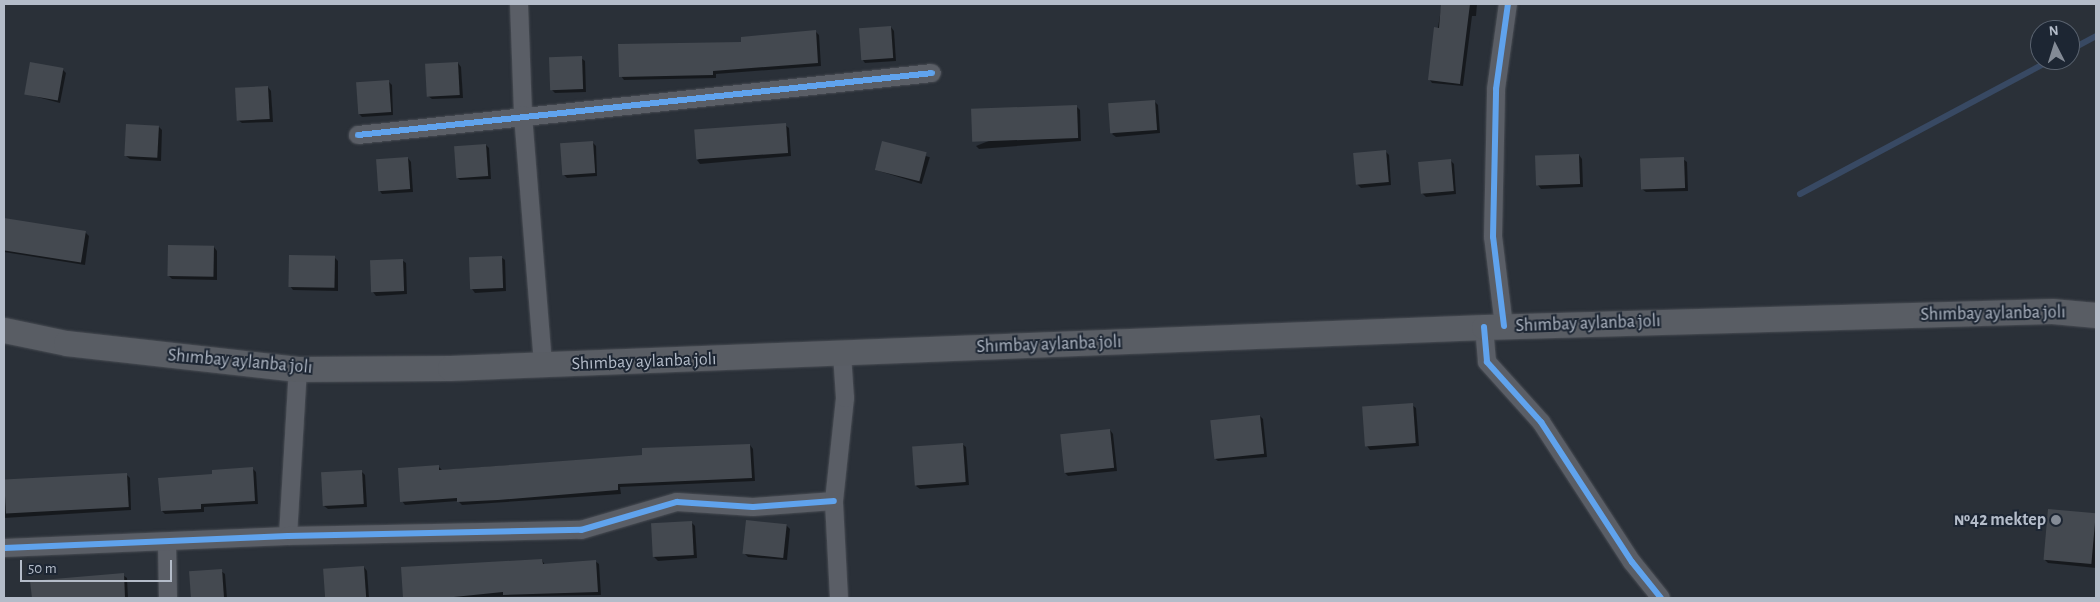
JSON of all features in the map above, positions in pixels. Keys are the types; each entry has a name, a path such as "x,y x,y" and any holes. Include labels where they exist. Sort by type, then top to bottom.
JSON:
{"main road":[{"name":"Shımbay aylanba jolı","path":"4,330 66,343 298,369 543,366 1494,327 2052,311 2096,315"}],"street":[{"path":"519,4 522,115 543,366"},
{"path":"1508,4 1496,89 1493,236 1494,327 1488,362 1541,422 1632,562 1661,598"},
{"path":"358,135 522,115 932,73"},
{"path":"839,598 834,501 845,398 842,354"},
{"path":"288,536 298,369"},
{"path":"4,548 288,536 581,530 676,502 753,507 834,501"},
{"path":"167,542 168,598"}],"building":[{"path":"1441,4 1470,4 1460,84 1428,80 1434,27 1439,28"},
{"path":"891,26 893,58 861,60 859,28"},
{"path":"816,30 818,63 713,71 713,75 619,77 618,44 741,42 741,37"},
{"path":"582,56 583,89 550,90 549,57"},
{"path":"30,62 63,68 58,100 24,94"},
{"path":"458,62 460,95 427,97 425,64"},
{"path":"389,80 391,112 358,114 356,82"},
{"path":"268,86 270,119 237,121 235,88"},
{"path":"1155,100 1157,130 1110,133 1108,103"},
{"path":"1077,105 1078,138 972,142 971,109"},
{"path":"786,123 788,153 696,159 694,129"},
{"path":"126,124 159,126 157,158 124,156"},
{"path":"593,141 595,173 562,175 560,143"},
{"path":"882,141 927,152 919,181 875,170"},
{"path":"486,144 488,176 456,178 454,146"},
{"path":"1386,150 1389,182 1356,185 1353,153"},
{"path":"1579,154 1580,184 1536,186 1535,156"},
{"path":"408,157 410,189 378,191 376,159"},
{"path":"1684,157 1685,188 1641,190 1640,159"},
{"path":"1451,159 1454,191 1421,194 1418,162"},
{"path":"4,218 86,231 81,263 4,250"},
{"path":"168,245 214,246 213,277 167,276"},
{"path":"289,255 335,256 334,288 288,287"},
{"path":"502,256 503,288 470,289 469,257"},
{"path":"403,259 404,291 371,292 370,260"},
{"path":"1413,403 1416,443 1365,446 1362,407"},
{"path":"1260,415 1264,454 1214,459 1210,420"},
{"path":"1110,429 1114,468 1064,473 1060,434"},
{"path":"963,443 966,482 915,485 912,447"},
{"path":"750,444 752,478 618,484 618,490 498,500 457,502 457,498 400,502 398,468 439,465 439,470 642,455 642,448"},
{"path":"253,467 255,501 201,504 201,509 161,511 158,478 212,474 212,470"},
{"path":"362,470 364,504 323,506 321,472"},
{"path":"127,473 129,507 6,513 4,479"},
{"path":"2048,509 2096,513 2091,564 2044,560"},
{"path":"746,520 787,524 783,558 742,554"},
{"path":"692,521 694,555 653,557 651,523"},
{"path":"542,559 543,564 596,560 598,592 503,595 503,592 444,598 403,598 401,567"},
{"path":"364,566 366,598 325,598 323,569"},
{"path":"222,569 224,598 191,598 189,571"},
{"path":"124,573 125,598 32,598 30,581"}],"waterway":[{"path":"2080,45 2096,36"},
{"path":"1800,194 2032,70"}],"cycle path":[{"path":"1504,326 1493,237 1496,89 1508,4"},
{"path":"358,135 932,73"},
{"path":"1484,327 1487,362 1541,422 1632,562 1661,598"},
{"path":"4,548 288,536 581,530 677,502 753,507 834,501"}],"place":[{"name":"№42 mektep","path":"2056,520"}]}
